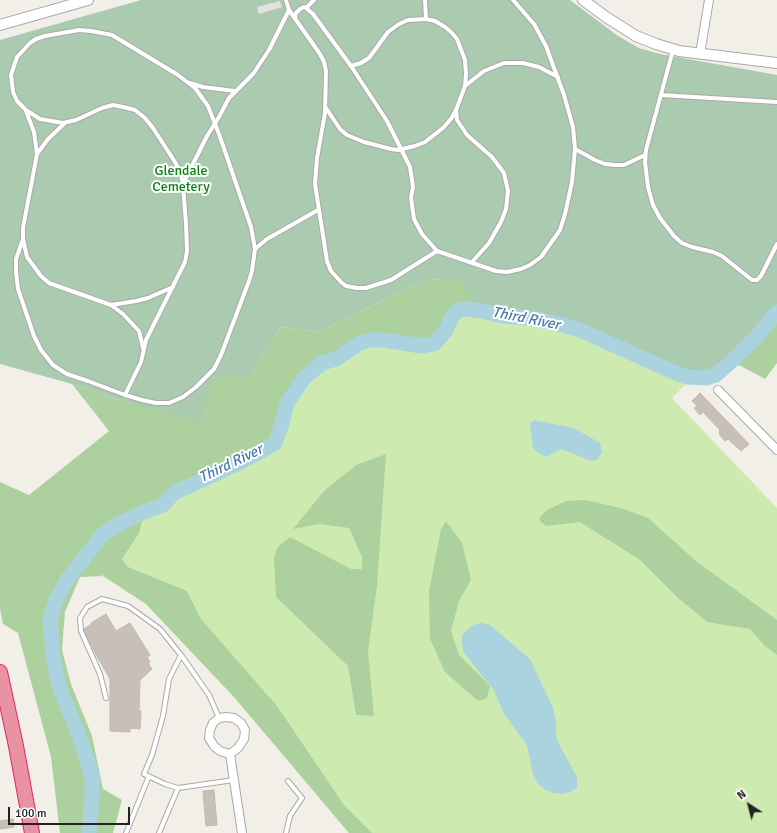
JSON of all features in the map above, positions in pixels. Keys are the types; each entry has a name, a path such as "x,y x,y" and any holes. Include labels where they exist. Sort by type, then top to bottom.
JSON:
{"highway":[{"path":"0,672 16,746 32,833"}],"street":[{"path":"0,25 88,0"},
{"path":"583,0 606,18 636,36 673,50 777,63"},
{"path":"700,54 709,0"},
{"path":"718,390 777,450"},
{"path":"219,718 234,718 241,722 245,730 244,739 238,748 230,754 220,752 209,738 213,723 219,718"},
{"path":"230,754 242,833"}],"lane":[{"path":"286,0 289,10 324,62 326,71 326,108 315,174 318,210 327,261 336,277 346,286 366,288 391,280 437,251"},
{"path":"295,19 296,13 304,7 306,8 314,0"},
{"path":"425,0 426,19"},
{"path":"306,8 313,14 351,66 387,121 410,167 413,187 411,198 414,219 422,234 437,251 496,271 506,272 521,269 530,265 541,257 560,230 572,182 575,149 573,127 558,77 534,24 519,5 513,0"},
{"path":"183,185 190,169 229,98 252,74 269,50 289,10"},
{"path":"326,108 340,129 347,134 364,142 391,149 401,149 415,146 433,137 443,128 451,119 456,110 465,86 465,60 457,39 445,27 435,21 426,19 408,20 399,24 388,32 369,58 361,63 351,66"},
{"path":"23,239 16,259 18,289 34,336 41,350 53,365 67,374 126,395 142,400 156,403 168,403 183,397 205,379 214,369 229,336 250,281 255,249 251,227 215,123 208,106 201,96 187,82 112,35 102,32 79,30 45,36 30,43 24,49 18,57 12,70 11,84 17,100 26,110 40,119 62,123 76,120 102,108 113,105 135,110 145,118 162,141 181,174 187,250 185,262 146,340 141,362 126,395"},
{"path":"673,50 645,155 648,187 654,205 667,228 674,236 692,247 713,252 722,256 752,280 757,280 761,276 777,244"},
{"path":"465,86 484,71 504,63 524,63 539,67 558,77"},
{"path":"187,82 203,87 235,91"},
{"path":"660,95 777,102"},
{"path":"26,110 34,132 37,154 23,228 23,239 27,257 41,276 49,283 110,305 123,314 139,331 144,351"},
{"path":"456,110 457,120 466,135 492,157 504,173 508,191 506,208 501,222 489,243 472,262"},
{"path":"37,154 48,139 67,122"},
{"path":"575,149 595,160 605,164 615,165 624,165 645,155"},
{"path":"255,249 273,236 318,210"},
{"path":"110,305 136,302 174,286"},
{"path":"106,698 100,674 81,631 80,618 87,607 102,599 128,606 160,629 181,655 209,695 219,718"},
{"path":"181,655 170,679 152,755 144,774 165,784 178,788 234,780"},
{"path":"126,833 149,776"},
{"path":"286,833 290,816 302,798 288,781"},
{"path":"159,833 178,788"}],"green space":[{"name":"Glendale Cemetery","path":"141,0 570,0 618,36 639,48 660,54 777,75 777,304 757,325 737,351 712,370 699,372 683,371 658,362 590,326 534,311 505,310 472,301 461,281 429,279 317,332 281,327 249,377 214,377 201,422 132,404 72,384 0,364 0,40"},
{"path":"429,279 777,292 777,363 765,379 737,364 714,380 688,382 687,377 580,330 556,323 503,316 467,309 459,310 452,317 445,332 434,344 421,346 384,340 370,340 358,344 336,359 322,364 304,378 287,403 282,424 275,443 239,463 174,493 163,505 144,512 139,533 122,559 128,567 187,591 201,619 277,706 344,805 372,833 349,833 234,697 146,604 99,573 102,576 80,577 65,612 62,650 71,684 92,736 103,789 122,800 113,833 60,833 51,757 18,633 3,624 0,609 0,482 29,495 109,431 72,384 132,404 214,377 249,377 281,327 317,332"},
{"path":"467,309 503,316 556,323 580,330 687,377 688,382 672,398 777,508 777,833 349,833 234,697 146,604 90,568 144,512 163,505 174,493 239,463 275,443 282,424 287,403 304,378 322,363 336,359 358,344 370,340 384,340 421,346 445,332 452,317 459,310"},
{"path":"386,454 377,586 368,651 374,716 356,715 348,666 276,597 274,558 277,548 290,537 351,569 362,569 362,557 349,528 320,524 293,529 324,491 356,465"},
{"path":"585,500 621,508 648,518 696,561 777,620 777,655 764,645 750,629 707,622 678,598 640,560 580,522 546,526 539,518 547,510 566,501"},
{"path":"446,521 462,543 471,580 459,601 451,631 459,655 490,686 487,698 478,701 445,672 430,639 429,591 441,529"}],"shaded area":[{"path":"280,1 282,7 259,14 257,7"}],"water":[{"path":"534,420 574,428 600,443 602,452 598,459 591,461 561,449 546,457 538,453 533,447 530,424"},
{"path":"481,623 490,625 530,659 553,708 556,721 556,735 559,744 577,777 577,788 572,791 563,794 553,793 544,789 537,783 533,775 527,745 505,715 493,689 464,653 462,635 473,625"}],"building":[{"path":"700,393 749,444 741,451 728,439 725,441 719,434 720,430 703,412 700,415 694,408 697,406 692,401"},
{"path":"106,614 116,631 130,623 150,655 147,657 150,662 148,663 152,669 140,680 140,729 130,728 130,732 110,731 110,679 84,630 92,624 91,623"},
{"path":"214,790 217,825 206,826 203,791"},
{"path":"13,819 14,827 0,829 0,821"}],"waterway":[{"name":"Third River","path":"89,833 92,776 81,741 59,686 53,656 50,619 56,600 67,580 103,534 122,522 163,505 174,493 239,463 275,443 282,424 287,403 304,378 322,363 336,359 358,344 370,340 384,340 421,346 434,344 445,332 452,317 459,310 467,309 503,316 556,323 580,330 673,372 687,377 706,378 716,375 733,360 757,336 777,312"}]}
